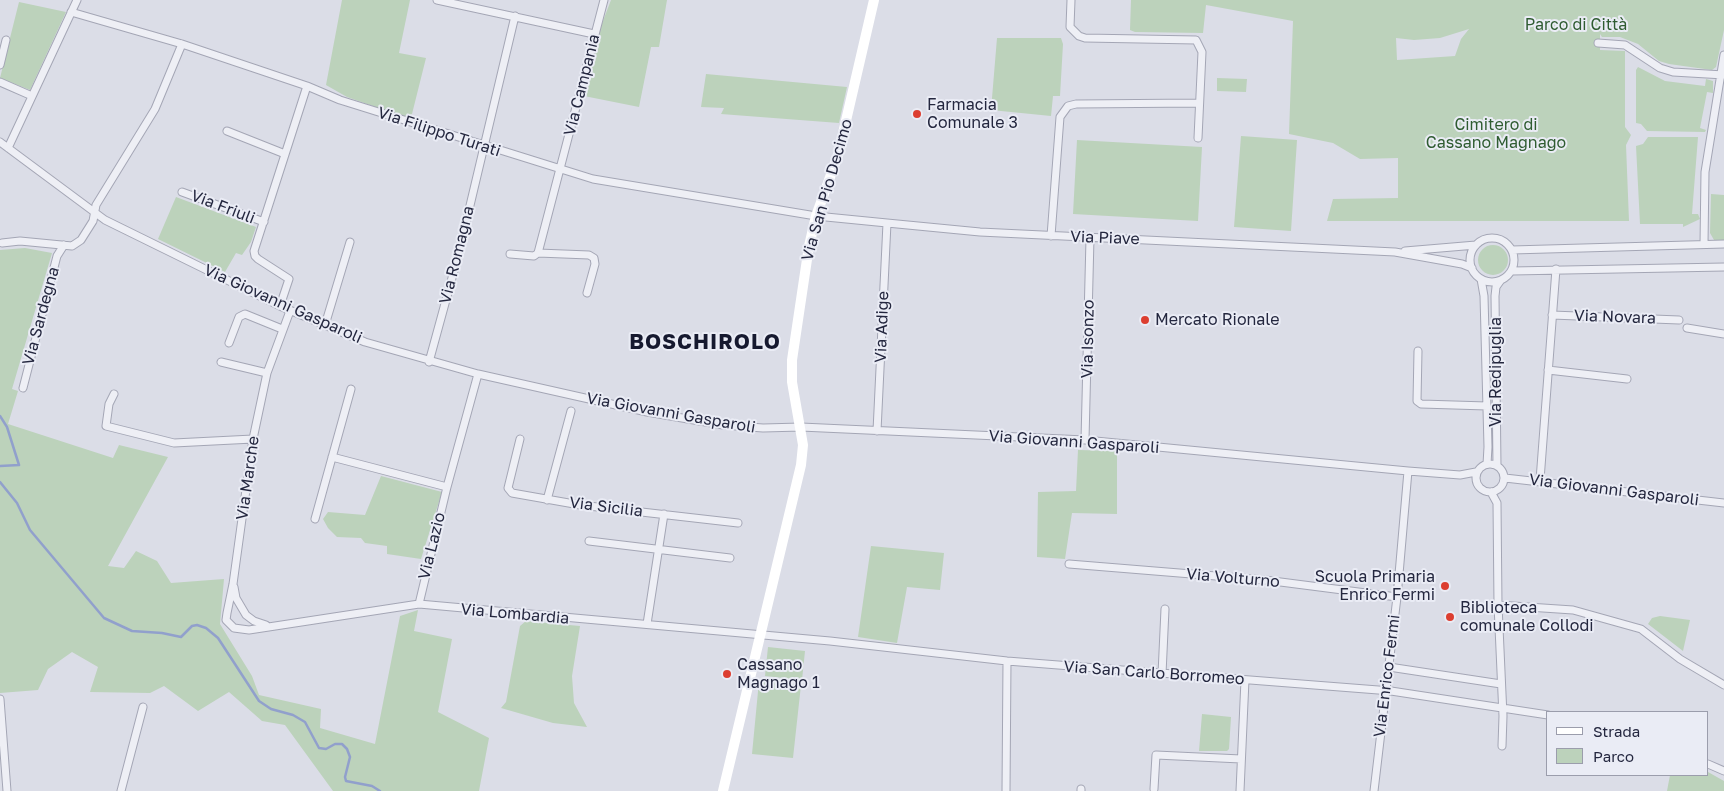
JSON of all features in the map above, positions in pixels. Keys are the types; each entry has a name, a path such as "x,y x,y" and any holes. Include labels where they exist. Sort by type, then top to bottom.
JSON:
{"street":[{"path":"8,148 77,0"},
{"path":"437,0 594,34"},
{"name":"Via Campania","path":"538,253 561,171 604,0"},
{"name":"Via San Pio Decimo","path":"759,635 798,485 803,446 792,382 792,360 803,276 816,216 838,154 874,0"},
{"path":"1071,0 1070,26 1079,36 1085,38 1196,40 1202,52 1198,138"},
{"name":"Via Filippo Turati","path":"71,12 182,44 307,86 340,100 561,171 593,179 816,216"},
{"name":"Via Romagna","path":"429,362 458,256 515,16"},
{"path":"0,65 6,40"},
{"path":"1598,43 1625,45 1660,68 1673,72 1722,75"},
{"path":"94,213 96,205 155,109 182,44"},
{"path":"1704,244 1705,172 1724,55"},
{"path":"0,82 32,96"},
{"name":"Via Friuli","path":"280,306 289,279 255,256 307,86"},
{"path":"1051,236 1060,117 1068,106 1076,104 1199,103"},
{"path":"227,131 285,154"},
{"name":"Via Giovanni Gasparoli","path":"0,142 94,213 280,306 324,325 365,342 429,362 647,412 723,425 763,428 801,427 1085,440 1408,471 1460,475 1476,472"},
{"name":"Via Friuli","path":"182,192 264,222"},
{"name":"Via Sardegna","path":"2,243 20,241 64,246 77,245 93,220 94,213"},
{"name":"Via Piave","path":"816,216 953,230 1396,252 1476,245"},
{"name":"Via Adige","path":"878,431 887,223"},
{"name":"Via Isonzo","path":"1085,440 1090,238"},
{"path":"1494,238 1505,242 1512,250 1515,261 1512,271 1501,280 1487,282 1481,279 1472,268 1471,254 1476,245 1482,240 1494,238"},
{"path":"324,325 350,242"},
{"path":"1512,250 1724,244"},
{"name":"Via Sardegna","path":"23,388 57,256 64,246"},
{"name":"Via Piave","path":"1396,252 1462,264 1472,268"},
{"path":"510,254 534,256 538,253 589,255 594,258 595,264 587,293"},
{"path":"1512,271 1724,267"},
{"name":"Via Novara","path":"1540,480 1556,269"},
{"name":"Via Redipuglia","path":"1481,279 1484,288 1488,406 1487,464"},
{"name":"Via Redipuglia","path":"1497,466 1495,296 1496,287 1501,280"},
{"name":"Via Marche","path":"272,625 240,630 229,624 227,613 233,584 253,439 267,373 290,310"},
{"path":"229,343 239,317 245,314 282,329"},
{"name":"Via Novara","path":"1552,315 1678,320"},
{"path":"1687,328 1724,334"},
{"name":"Via Redipuglia","path":"1418,351 1417,401 1421,404 1488,406"},
{"path":"221,362 267,373"},
{"path":"1548,370 1627,379"},
{"name":"Via Lazio","path":"419,604 447,487 478,374"},
{"path":"315,519 351,389"},
{"path":"114,394 109,404 106,426 174,443 253,439"},
{"name":"Via Sicilia","path":"547,500 571,412"},
{"name":"Via Sicilia","path":"520,439 508,488 512,492 547,500 738,523"},
{"path":"332,457 447,487"},
{"path":"1487,464 1497,466 1505,478 1500,488 1491,492 1481,489 1476,481 1476,472 1487,464"},
{"name":"Via Enrico Fermi","path":"1374,791 1397,597 1408,471"},
{"name":"Via Giovanni Gasparoli","path":"1460,475 1476,481"},
{"name":"Via Giovanni Gasparoli","path":"1505,478 1540,480 1724,503"},
{"path":"1491,492 1497,503 1502,746"},
{"name":"Via Sicilia","path":"647,624 664,514"},
{"path":"589,541 730,558"},
{"name":"Via Volturno","path":"1069,564 1265,580 1397,597"},
{"name":"Via Marche","path":"233,584 236,598 246,616 263,625 272,625"},
{"name":"Via Lombardia","path":"272,625 419,604 518,615 647,624 759,635"},
{"path":"1498,605 1573,610 1641,629 1680,659 1724,685"},
{"path":"1162,674 1165,610"},
{"path":"724,791 759,635"},
{"name":"Via San Carlo Borromeo","path":"759,635 1007,661 1386,691 1546,715"},
{"path":"1006,791 1007,661"},
{"path":"1389,667 1501,684"},
{"path":"1240,791 1245,680"},
{"path":"0,699 7,791"},
{"path":"120,791 144,707"},
{"path":"1154,789 1156,755 1241,759"},
{"path":"1709,764 1724,771"}],"green space":[{"path":"342,0 410,0 399,53 426,58 412,114 406,117 390,112 347,97 326,85"},
{"path":"611,0 667,0 659,47 651,47 639,107 584,96 601,26"},
{"path":"1131,0 1724,0 1724,30 1716,67 1712,70 1659,61 1638,44 1620,37 1602,37 1600,34 1600,50 1625,51 1625,127 1631,135 1626,145 1629,221 1327,221 1333,199 1398,198 1398,158 1360,159 1333,143 1289,134 1293,21 1206,5 1203,33 1135,32 1130,30","holes":["1469,29 1461,39 1455,56 1397,60 1396,38 1414,40 1440,38"]},
{"path":"19,2 66,12 30,90 0,78"},
{"path":"997,38 1061,38 1063,44 1060,96 1053,96 1051,116 991,110"},
{"path":"1638,67 1665,81 1705,86 1706,79 1713,81 1713,93 1707,92 1700,128 1706,130 1705,132 1647,131 1641,124 1636,123 1636,70"},
{"path":"706,74 847,87 839,123 721,114 724,108 701,107"},
{"path":"1217,78 1247,79 1246,92 1217,91"},
{"path":"1241,136 1297,140 1291,231 1234,227"},
{"path":"1648,137 1698,137 1692,214 1698,214 1700,219 1683,227 1683,224 1640,224 1636,146 1643,144"},
{"path":"1077,140 1202,147 1198,221 1073,214"},
{"path":"1711,194 1724,195 1724,240 1714,240 1710,233"},
{"path":"176,197 256,227 251,242 242,255 236,253 225,272 158,239"},
{"path":"1493,245 1504,249 1508,260 1504,271 1493,275 1482,271 1478,260 1482,249"},
{"path":"25,248 52,253 12,389 18,391 8,424 113,458 119,445 168,457 108,566 124,568 136,551 157,561 171,583 224,579 220,624 252,676 259,695 321,709 320,728 375,744 400,616 418,610 414,631 452,639 438,712 489,738 479,791 333,791 285,725 262,721 229,692 198,711 164,686 150,693 90,692 98,667 72,652 48,669 38,690 0,693 0,250"},
{"path":"1078,450 1117,451 1117,514 1072,513 1065,559 1037,557 1038,492 1076,491"},
{"path":"381,476 442,492 421,559 387,554 387,546 365,543 361,538 337,537 328,528 323,519 328,512 365,515"},
{"path":"871,546 944,553 940,590 907,587 897,643 858,637"},
{"path":"1660,616 1690,620 1683,651 1648,624 1652,618"},
{"path":"526,621 580,626 572,676 574,703 587,727 553,723 501,708 506,702 520,626"},
{"path":"768,647 805,651 802,680 765,676"},
{"path":"759,681 801,685 793,758 752,754"},
{"path":"1202,714 1231,717 1229,749 1227,751 1199,751"},
{"path":"1709,773 1724,781 1724,791 1667,791 1670,776 1709,776"}],"waterway":[{"path":"0,416 7,427 19,465 0,466"},
{"path":"0,482 17,503 30,530 104,618 132,631 162,633 181,637 192,626 197,625 206,628 218,638 259,701 271,709 293,715 305,722 319,748 326,749 335,744 342,744 347,749 350,757 345,777 346,781 372,786 380,791"}],"place":[{"name":"Farmacia Comunale 3","path":"917,114"},
{"name":"Mercato Rionale","path":"1145,320"},
{"name":"Scuola Primaria Enrico Fermi","path":"1445,586"},
{"name":"Biblioteca comunale Collodi","path":"1450,617"},
{"name":"Cassano Magnago 1","path":"727,674"}],"district":[{"name":"BOSCHIROLO","path":"705,342"}],"park label":[{"name":"Parco di Città","path":"1576,25"},
{"name":"Cimitero di Cassano Magnago","path":"1496,134"}]}
